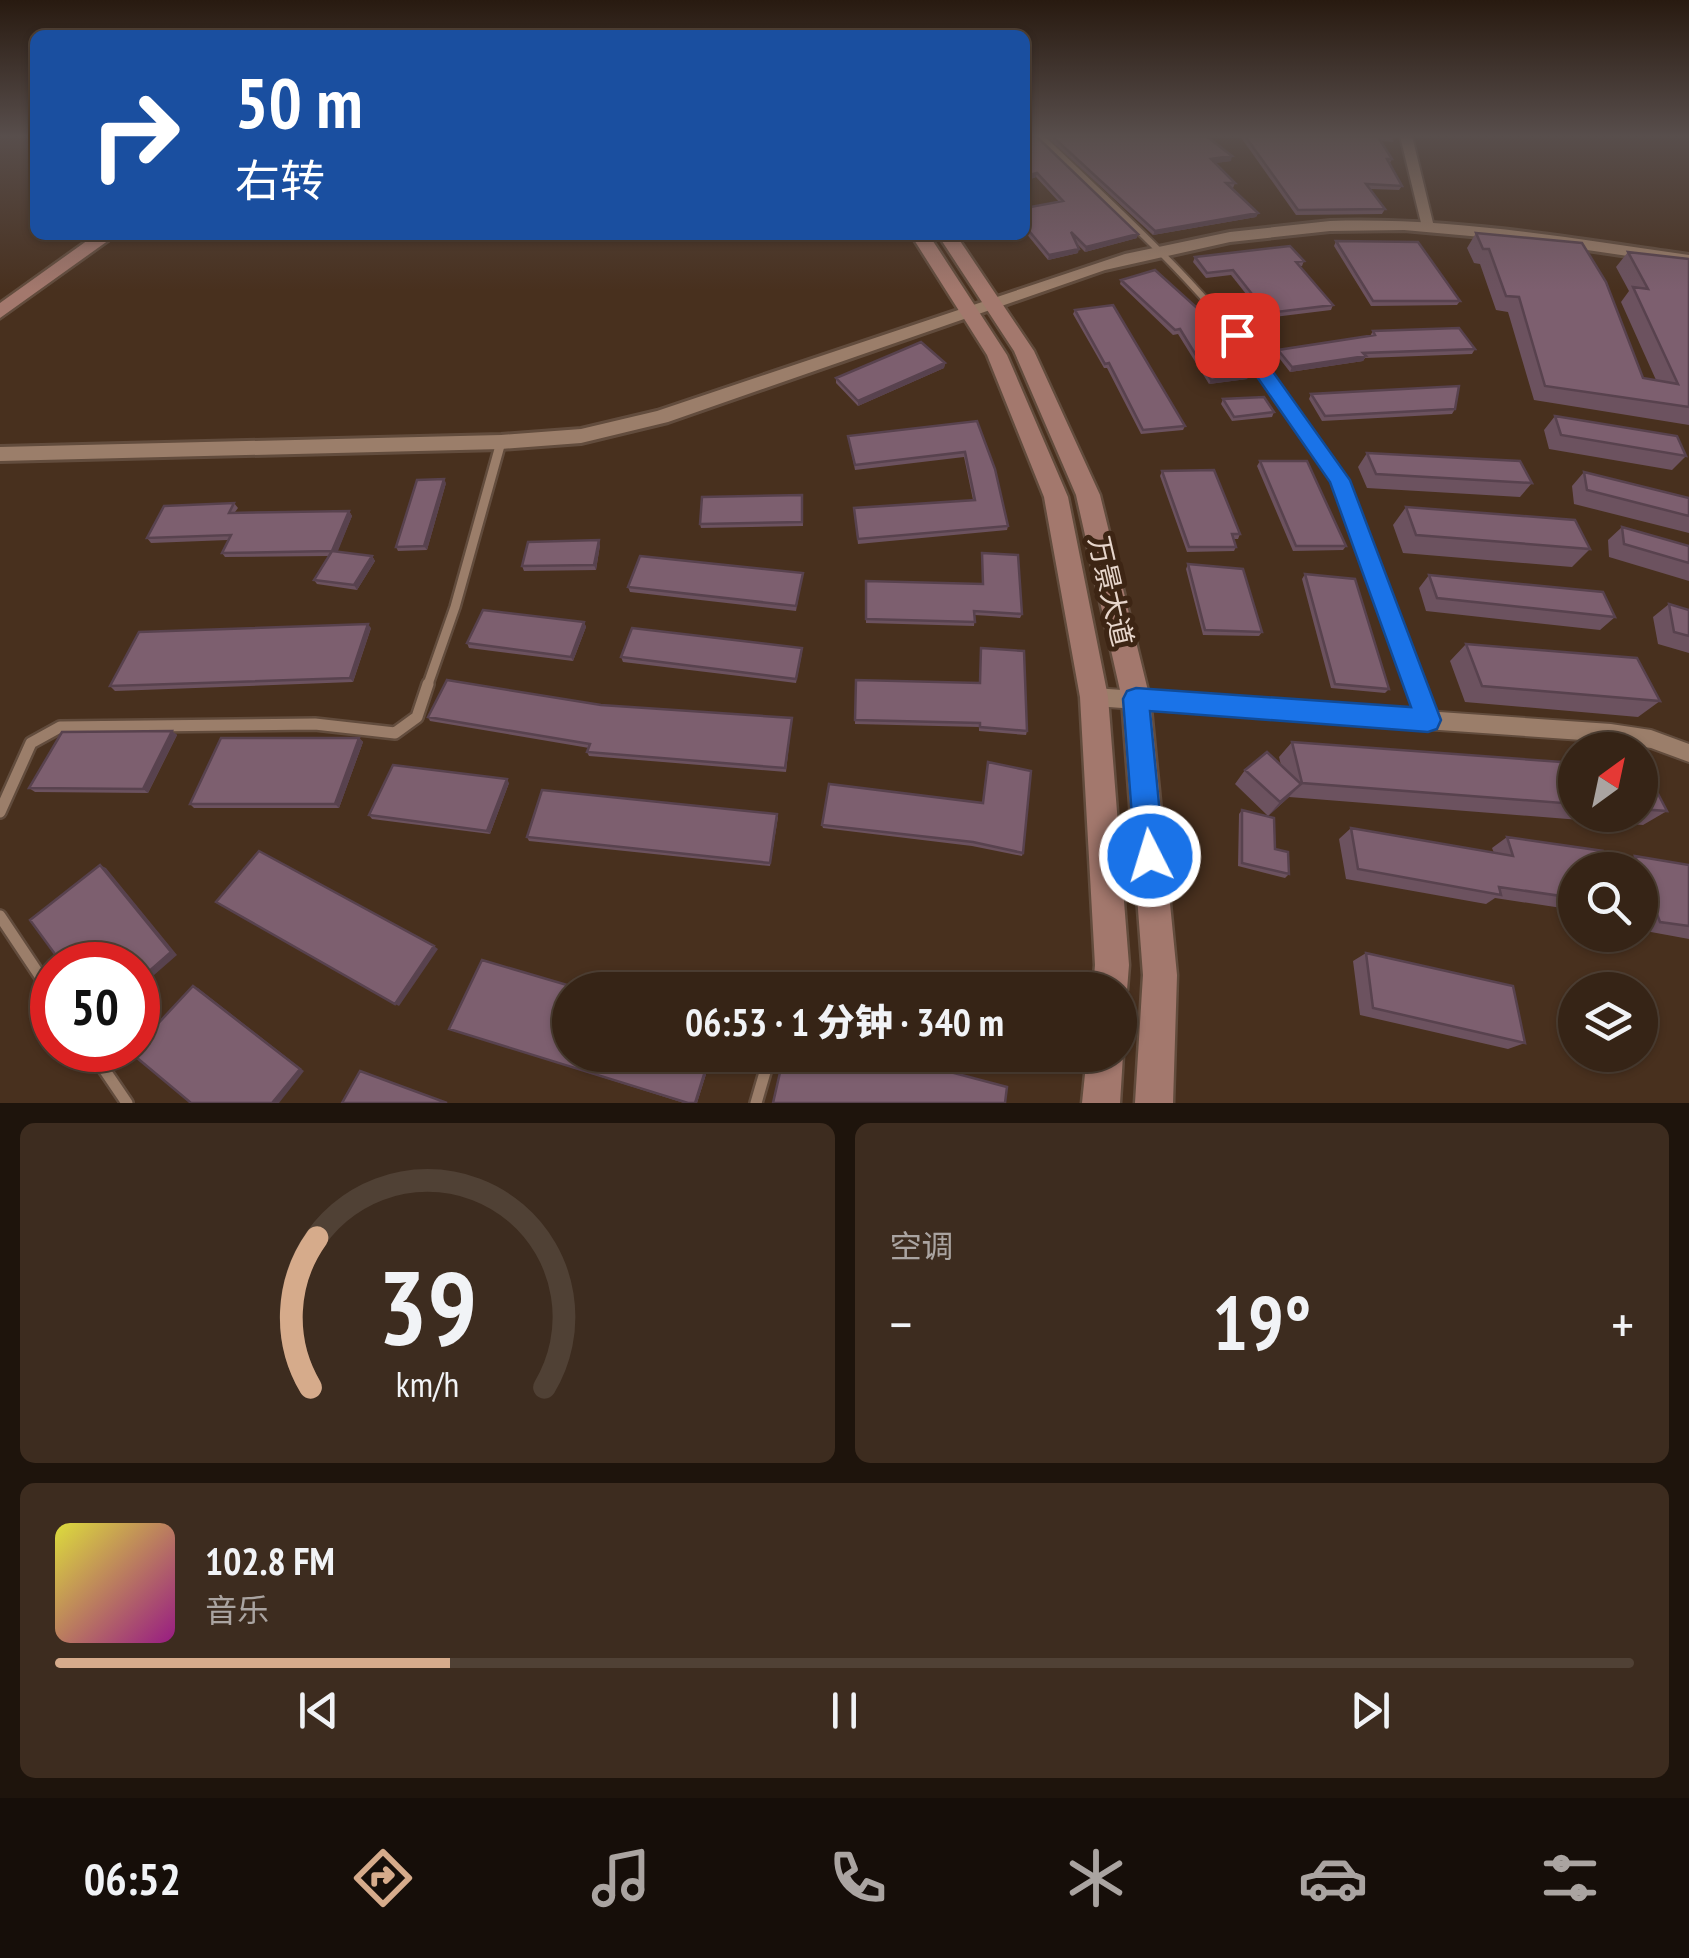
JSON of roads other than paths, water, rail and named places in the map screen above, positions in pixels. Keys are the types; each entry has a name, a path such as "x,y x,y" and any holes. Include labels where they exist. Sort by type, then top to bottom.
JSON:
{"main road":[{"path":"0,312 101,240"},
{"name":"万景大道","path":"924,240 1024,351 1088,495 1136,699 1160,975 1154,1103"},
{"name":"万景大道","path":"949,240 982,307 997,355 1056,497 1094,697 1111,972"},
{"path":"1102,1103 1104,1072"}],"street":[{"path":"1418,187 1428,227"},
{"path":"0,454 501,442 581,436 661,417 1099,266 1158,251 1310,228 1428,227 1689,260"},
{"path":"1094,697 1611,733 1651,739 1689,753"}],"lane":[{"path":"1093,187 1237,335 1340,480 1428,720"},
{"path":"0,812 31,743 60,727 315,724 395,733 417,717 455,607 501,442"},
{"path":"0,916 30,961"},
{"path":"106,1072 127,1103"},
{"path":"756,1103 765,1072"}]}
